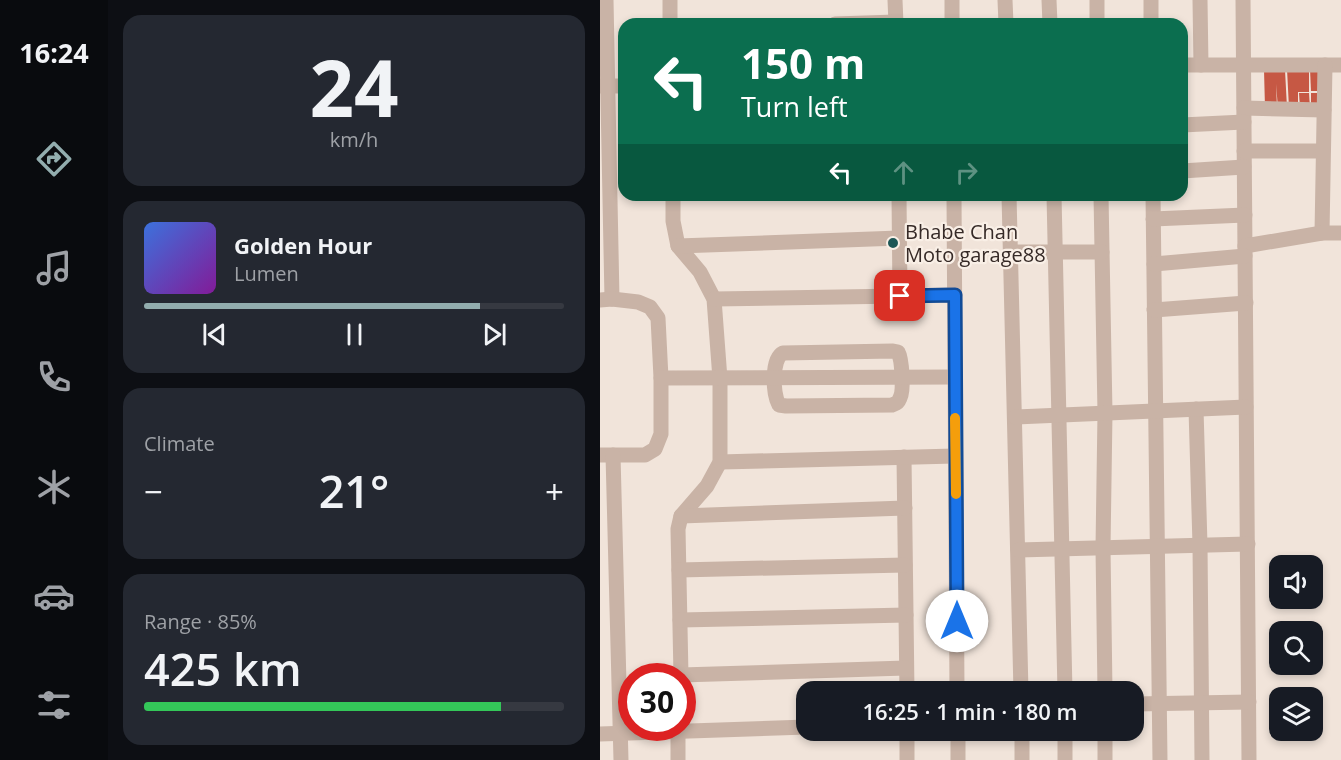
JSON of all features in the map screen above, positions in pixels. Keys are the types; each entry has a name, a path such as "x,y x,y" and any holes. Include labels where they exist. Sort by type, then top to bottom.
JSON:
{"street":[{"path":"606,0 604,86 606,299 638,302 650,307 654,312 657,318 661,378 661,435 655,449 645,455 606,455 618,693"},
{"path":"670,0 670,18"},
{"path":"896,0 896,18"},
{"path":"952,0 952,18"},
{"path":"1005,0 1006,18"},
{"path":"1049,0 1050,18"},
{"path":"1097,0 1097,18"},
{"path":"1151,0 1151,18"},
{"path":"1200,0 1201,65"},
{"path":"1243,0 1250,760"},
{"path":"1188,65 1341,65"},
{"path":"1322,233 1325,65"},
{"path":"1188,124 1244,115 1324,110"},
{"path":"1188,170 1244,159 1323,151"},
{"path":"673,201 673,221 678,246 700,272 714,299 720,379 720,462 707,486 681,516 678,529 681,663"},
{"path":"898,201 900,296"},
{"path":"954,201 957,681"},
{"path":"1009,201 1021,681"},
{"path":"1054,201 1065,681"},
{"path":"1101,201 1105,413 1102,548 1105,681"},
{"path":"1153,201 1160,760"},
{"path":"1153,219 1245,215"},
{"path":"1154,264 1245,251 1322,233 1341,233"},
{"path":"678,246 899,238"},
{"path":"1010,252 1102,252"},
{"path":"714,299 955,295"},
{"path":"1154,310 1246,303"},
{"path":"783,352 898,352 901,376 901,397 892,405 786,406 780,405 776,399 775,362 778,355 783,352"},
{"path":"661,378 956,376"},
{"path":"1015,417 1246,407"},
{"path":"1196,409 1202,760"},
{"path":"720,462 955,456"},
{"path":"904,457 907,681"},
{"path":"681,516 905,508"},
{"path":"1018,550 1248,544"},
{"path":"679,570 905,565"},
{"path":"680,620 906,615"},
{"path":"696,675 906,668"},
{"path":"1144,704 1249,702"},
{"path":"696,729 796,727"},
{"path":"600,734 618,733"},
{"path":"620,741 621,760"},
{"path":"678,741 678,760"},
{"path":"907,741 907,760"},
{"path":"958,741 958,760"},
{"path":"1022,741 1022,760"},
{"path":"1065,741 1065,760"},
{"path":"1105,741 1105,760"}],"building":[{"path":"1287,69 1309,69 1309,92 1298,92 1298,108 1289,108"},
{"path":"1310,69 1323,69 1323,91 1311,91"},
{"path":"1264,70 1285,70 1287,108 1278,108 1276,84 1277,108 1265,108"},
{"path":"1299,93 1309,93 1310,108 1300,108"},
{"path":"1311,93 1323,93 1323,108 1311,108"}],"slow traffic":[{"path":"955,418 956,494"}],"place":[{"name":"Bhabe Chan Moto garage88","path":"893,243"}],"route":[{"path":"900,296 955,295 957,621"}]}
